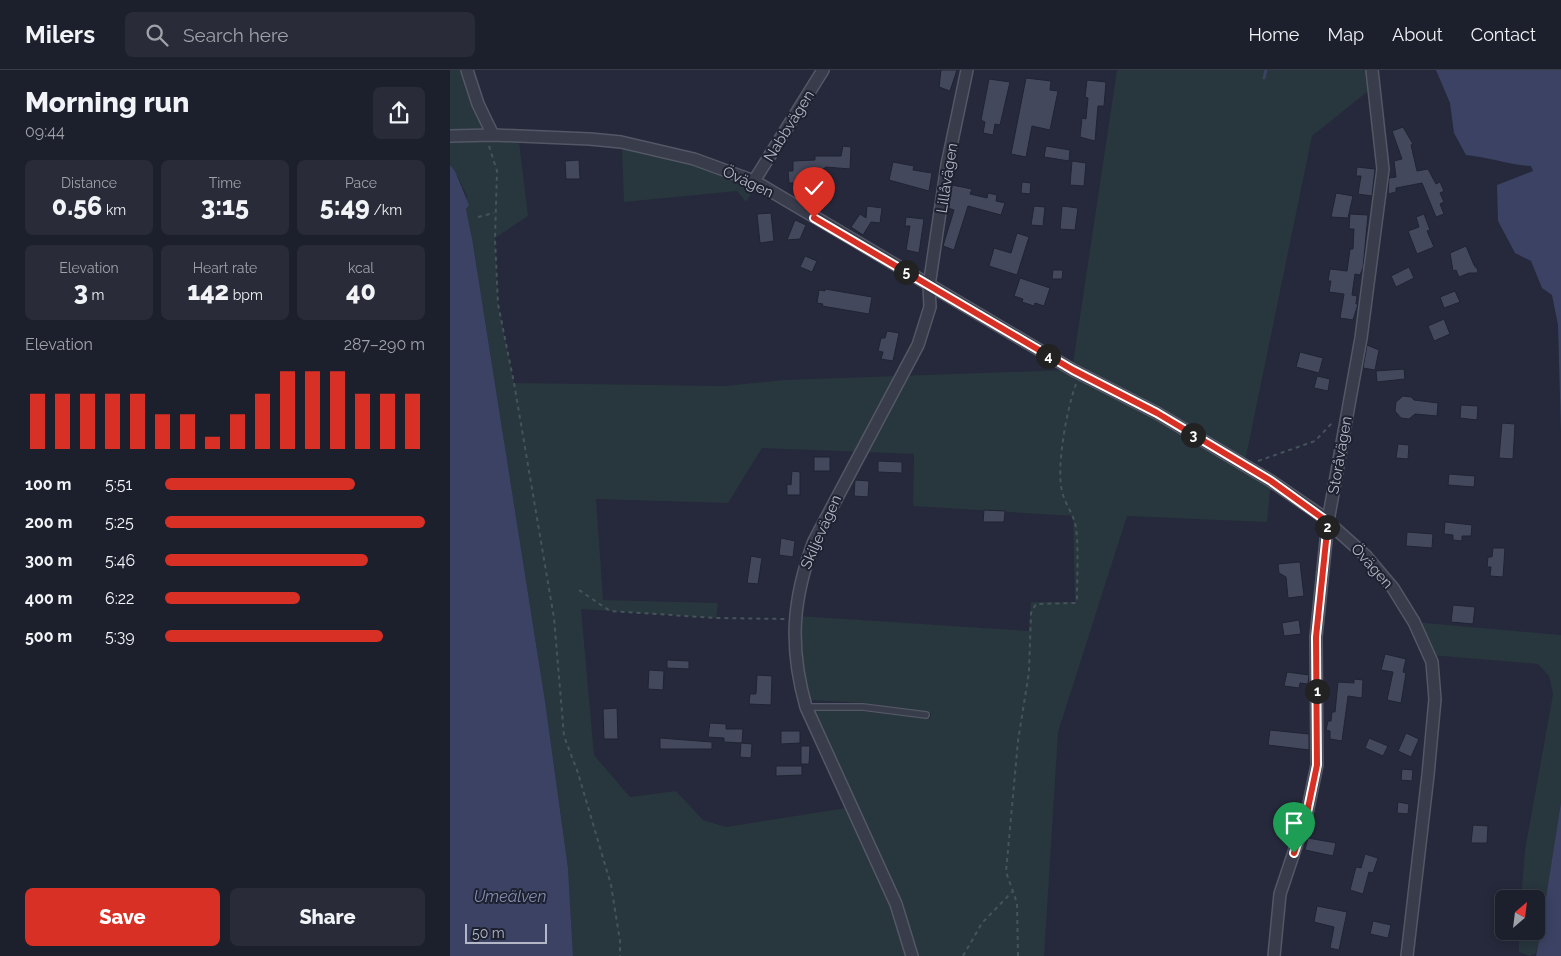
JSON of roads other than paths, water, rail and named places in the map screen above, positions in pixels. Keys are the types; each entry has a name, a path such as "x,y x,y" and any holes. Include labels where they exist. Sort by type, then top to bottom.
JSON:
{"street":[{"path":"467,70 478,104 485,135"},
{"name":"Nabbvägen","path":"754,181 824,70"},
{"name":"Lillåvägen","path":"929,286 947,165 967,70"},
{"name":"Storåvägen","path":"1274,956 1280,894 1307,813 1317,765 1316,637 1328,522 1361,338 1383,169 1372,70"},
{"name":"Övägen","path":"450,136 485,135 621,142 694,159 754,181 1080,374 1157,413 1279,486 1328,522 1366,556 1392,588 1414,622 1432,662 1435,699 1407,956"},
{"name":"Skiljevägen","path":"912,956 896,904 806,707 798,678 794,619 803,570 814,541 918,345 930,307 929,286"}],"lane":[{"path":"806,707 863,707 926,715"}],"water":[{"path":"1436,70 1561,70 1561,433 1558,325 1552,295 1542,288 1531,261 1515,253 1498,221 1497,185 1533,171 1531,166 1466,155 1454,133 1450,103"},
{"name":"Umeälven","path":"450,165 455,171 469,205 466,209 545,701 568,868 573,956 450,956"},
{"path":"1561,802 1561,956 1536,956 1539,940 1545,940 1545,904"}],"waterway":[{"path":"1264,78 1266,70"}]}
